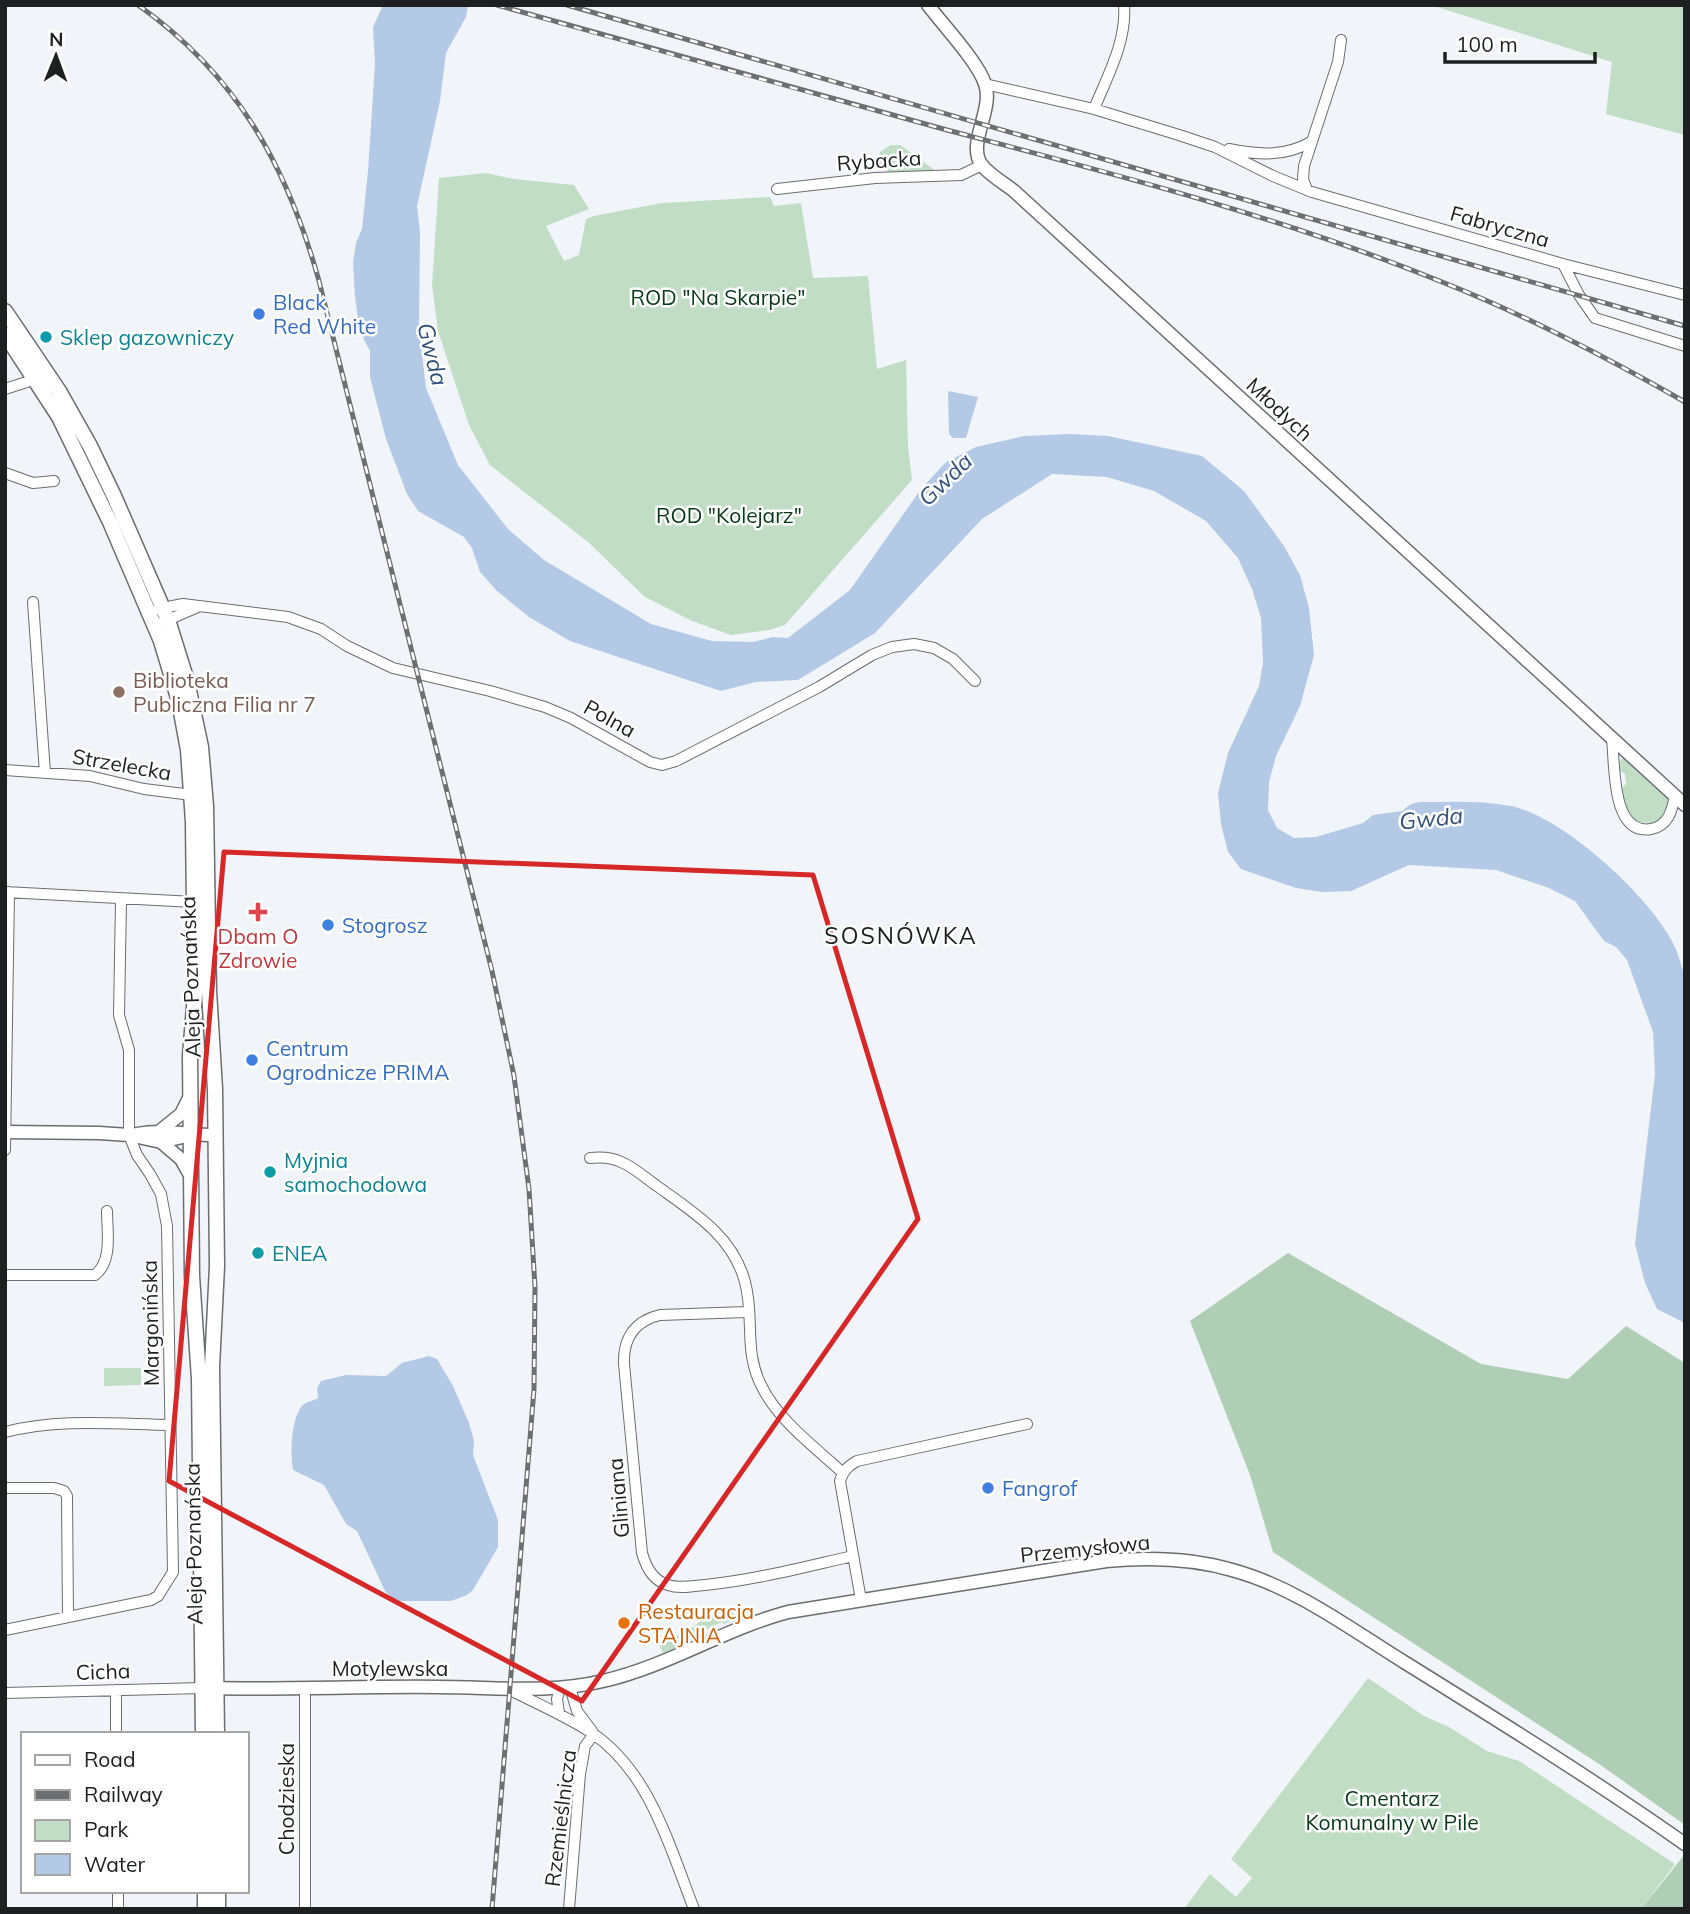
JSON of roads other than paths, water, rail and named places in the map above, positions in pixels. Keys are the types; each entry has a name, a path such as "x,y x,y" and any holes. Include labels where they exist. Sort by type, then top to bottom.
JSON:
{"main road":[{"name":"Aleja Poznańska","path":"5,311 43,377 159,616 192,699 204,774 208,969 214,1067 216,1252 212,1367 209,1688 203,1732"},
{"name":"Aleja Poznańska","path":"5,334 43,377"},
{"name":"Aleja Poznańska","path":"159,616 181,711 192,795 195,994 190,1056 192,1276 199,1379 209,1688 217,1732"},
{"path":"192,1221 202,1246 216,1252"}],"street":[{"path":"928,5 974,64 985,84 987,107 977,152 982,165"},
{"path":"1094,109 1122,36 1124,5"},
{"path":"1307,190 1303,173 1338,62 1340,40"},
{"name":"Fabryczna","path":"985,84 1094,109 1214,147 1307,190 1563,264 1685,295"},
{"name":"Fabryczna","path":"1214,147 1274,155 1298,149 1311,142"},
{"name":"Rybacka","path":"777,189 875,178 961,175 982,165"},
{"name":"Młodych","path":"982,165 1014,191 1680,800"},
{"path":"1563,264 1595,318 1685,346"},
{"path":"5,389 43,377"},
{"path":"5,473 33,483 54,481"},
{"name":"Strzelecka","path":"33,602 45,773"},
{"name":"Polna","path":"159,616 201,606 270,614 305,622 393,668 490,691 558,712 656,764 676,761 892,647 908,644 934,648 953,659 975,681"},
{"path":"1612,739 1619,807 1629,823 1646,829 1661,825 1680,800"},
{"name":"Strzelecka","path":"5,770 90,776 144,789 192,795"},
{"path":"5,1150 7,892 194,902"},
{"name":"Margonińska","path":"5,1630 150,1600 158,1596 172,1576 166,1217 160,1194 136,1155 129,1135 129,1050 119,1015 121,900"},
{"path":"161,1136 181,1114 191,1096"},
{"path":"5,1132 215,1135"},
{"path":"161,1136 181,1159 192,1180"},
{"path":"590,1158 602,1157 624,1162 714,1229 736,1258 746,1284 751,1357 762,1387 780,1413 843,1473"},
{"path":"5,1275 95,1275 104,1267 107,1257 107,1211"},
{"name":"Gliniana","path":"747,1312 649,1318 634,1328 627,1341 624,1364 645,1565 657,1580 668,1586 680,1587 734,1582 853,1556"},
{"path":"5,1432 57,1423 170,1425"},
{"path":"861,1600 841,1481 843,1473 857,1461 1027,1424"},
{"path":"5,1488 54,1488 64,1491 67,1496 68,1616"},
{"name":"Przemysłowa","path":"510,1690 565,1688 604,1681 646,1669 773,1616 1063,1567 1135,1559 1187,1560 1259,1578 1307,1601 1523,1735 1685,1844"},
{"name":"Motylewska","path":"209,1688 439,1687 510,1690 559,1713 594,1734"},
{"name":"Cicha","path":"5,1693 209,1688"},
{"path":"559,1713 557,1699 565,1688"},
{"name":"Motylewska","path":"565,1688 577,1711 594,1734 626,1766 648,1798 694,1909"},
{"name":"Chodzieska","path":"305,1689 305,1909"},
{"path":"116,1690 116,1732"},
{"name":"Rzemieślnicza","path":"569,1909 580,1774 585,1746 594,1734"}],"water":[{"name":"Gwda","path":"383,5 468,5 466,17 446,53 440,101 417,206 420,232 419,329 426,388 458,465 508,529 544,560 651,624 712,641 753,642 773,637 788,638 850,590 921,489 946,462 976,447 1024,436 1070,434 1108,436 1202,456 1244,491 1284,546 1300,575 1309,608 1314,655 1300,706 1276,756 1269,782 1268,810 1277,828 1294,838 1316,837 1363,823 1373,815 1402,811 1411,804 1420,802 1477,802 1511,806 1532,813 1556,826 1605,863 1648,906 1675,947 1685,978 1685,1323 1657,1309 1645,1283 1635,1244 1655,1074 1653,1032 1627,960 1616,947 1604,941 1575,901 1549,888 1496,870 1409,865 1351,891 1322,892 1296,888 1241,869 1228,852 1221,824 1218,793 1228,753 1259,686 1263,663 1261,618 1238,558 1206,521 1154,491 1107,477 1052,474 982,519 875,633 798,680 756,682 721,691 570,641 529,617 497,591 480,572 472,548 464,537 418,511 407,494 386,439 370,377 370,351 360,332 353,262 356,243 362,229 368,171 375,64 373,27"},
{"path":"948,391 978,397 966,438 953,438 949,434"},
{"path":"429,1356 437,1359 453,1386 469,1423 474,1441 473,1455 498,1520 498,1547 473,1590 467,1595 451,1601 398,1601 385,1591 357,1531 346,1524 324,1485 293,1470 292,1436 299,1411 305,1404 318,1398 317,1388 321,1381 346,1375 386,1376 402,1363"}],"railway":[{"path":"138,5 204,61 254,126 274,162 306,239 319,281 492,971 514,1076 529,1189 535,1287 534,1389 492,1909"},
{"path":"497,5 1135,180 1321,237 1504,308 1596,353 1685,402"},
{"path":"567,5 1685,326"}],"place":[{"name":"Black Red White","path":"259,314"},
{"name":"Sklep gazowniczy","path":"46,337"},
{"name":"Biblioteka Publiczna Filia nr 7","path":"119,692"},
{"name":"Dbam O Zdrowie","path":"258,912"},
{"name":"Stogrosz","path":"328,925"},
{"name":"Centrum Ogrodnicze PRIMA","path":"252,1060"},
{"name":"Myjnia samochodowa","path":"270,1172"},
{"name":"ENEA","path":"258,1253"},
{"name":"Fangrof","path":"988,1488"},
{"name":"Restauracja STAJNIA","path":"624,1623"}],"district":[{"name":"SOSNÓWKA","path":"901,935"}],"park label":[{"name":"ROD \"Na Skarpie\"","path":"718,297"},
{"name":"ROD \"Kolejarz\"","path":"729,515"},
{"name":"Cmentarz Komunalny w Pile","path":"1392,1810"}]}
